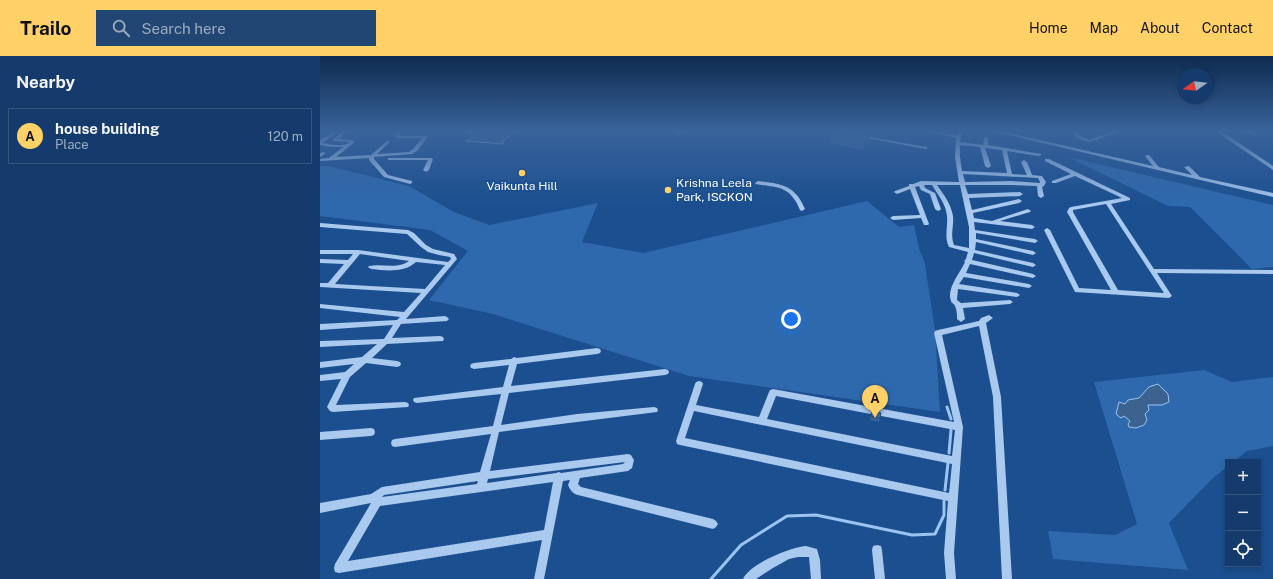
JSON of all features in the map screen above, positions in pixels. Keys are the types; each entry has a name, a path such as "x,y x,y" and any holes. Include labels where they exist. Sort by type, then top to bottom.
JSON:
{"street":[{"path":"329,160 335,155"},
{"path":"320,160 376,155"},
{"path":"379,155 381,158 388,159 431,159 426,170"},
{"path":"960,155 962,184 972,220 973,230 972,250 962,274 955,286 954,300 959,306 961,319"},
{"path":"985,155 988,166"},
{"path":"1006,155 1010,174"},
{"path":"1099,155 1273,195"},
{"path":"1254,155 1273,168"},
{"path":"372,156 371,158 386,176 410,182"},
{"path":"1147,156 1158,169"},
{"path":"1047,160 1128,199 1071,209 1070,212 1116,293"},
{"path":"1024,162 1030,176"},
{"path":"1187,168 1199,178"},
{"path":"960,172 1040,177 1042,179 1042,184 1039,185 1041,196"},
{"path":"1054,182 1075,174"},
{"path":"896,192 911,185 921,183 962,184 1012,182 1039,185"},
{"path":"758,183 781,187 794,193 802,209"},
{"path":"921,183 923,189 932,193 938,209"},
{"path":"934,184 949,211 949,240 951,246 1033,265"},
{"path":"911,185 926,224"},
{"path":"966,196 1020,194"},
{"path":"970,212 1020,202"},
{"path":"1047,230 1077,290 1169,296 1108,203"},
{"path":"991,222 1028,210"},
{"path":"893,218 922,216"},
{"path":"972,220 1032,227"},
{"path":"320,225 408,232 431,252 452,255 454,259 399,322 386,341 348,375 331,407 333,409 405,405"},
{"path":"973,230 1035,241"},
{"path":"973,240 1033,253"},
{"path":"320,252 358,252 450,264"},
{"path":"329,286 358,252"},
{"path":"371,267 397,269 404,268 415,259"},
{"path":"320,261 349,262"},
{"path":"967,261 1033,276"},
{"path":"1152,271 1273,272"},
{"path":"962,274 1029,286"},
{"path":"320,285 427,291"},
{"path":"955,286 1017,295"},
{"path":"959,306 1010,302"},
{"path":"320,306 406,315"},
{"path":"320,327 445,319"},
{"path":"951,579 949,553 959,427 938,333 986,321 997,397 1007,579"},
{"path":"320,344 440,339"},
{"path":"474,366 597,350"},
{"path":"320,365 365,360 397,364"},
{"path":"481,487 514,360"},
{"path":"417,400 666,372"},
{"path":"320,378 348,375"},
{"path":"698,384 680,440 954,498"},
{"path":"762,421 773,392 959,427"},
{"path":"691,407 957,461"},
{"path":"395,443 577,418 654,410"},
{"path":"320,436 371,432"},
{"path":"320,508 375,500 625,468 629,465 630,460 628,458 590,461 484,475 382,491 375,500 339,568 547,534"},
{"path":"577,474 573,485 578,492 713,524"},
{"path":"539,579 559,476"},
{"path":"877,550 880,579"},
{"path":"748,579 758,575 787,555 810,551 815,557 816,579"}],"shaded area":[{"path":"1068,157 1273,205 1273,267 1252,269 1190,207 1168,206"},
{"path":"320,166 329,166 409,186 454,212 489,225 598,203 582,242 643,253 867,201 899,227 914,225 919,248 925,264 935,330 940,412 689,376 493,314 429,300 468,251 430,230 320,216"},
{"path":"1204,370 1232,382 1273,377 1273,446 1247,451 1237,459 1225,459 1225,468 1212,479 1169,523 1188,570 1053,559 1048,531 1115,535 1137,524 1094,382"},
{"path":"1158,384 1168,394 1169,402 1162,405 1148,405 1149,410 1145,414 1147,420 1144,425 1136,428 1129,427 1128,424 1130,421 1124,416 1121,418 1116,414 1119,402 1125,404 1128,400 1139,398 1149,387"}],"building":[{"path":"872,411 881,413 880,418 871,416"}],"waterway":[{"path":"947,407 951,419"},
{"path":"949,453 951,430"},
{"path":"945,490 948,463"},
{"path":"711,579 741,545 787,516 816,515 912,535 935,534 944,515 944,501"}],"place":[{"name":"Vaikunta Hill","path":"522,173"},
{"name":"Krishna Leela Park, ISCKON","path":"668,190"},
{"name":"house building","path":"875,418"}]}
